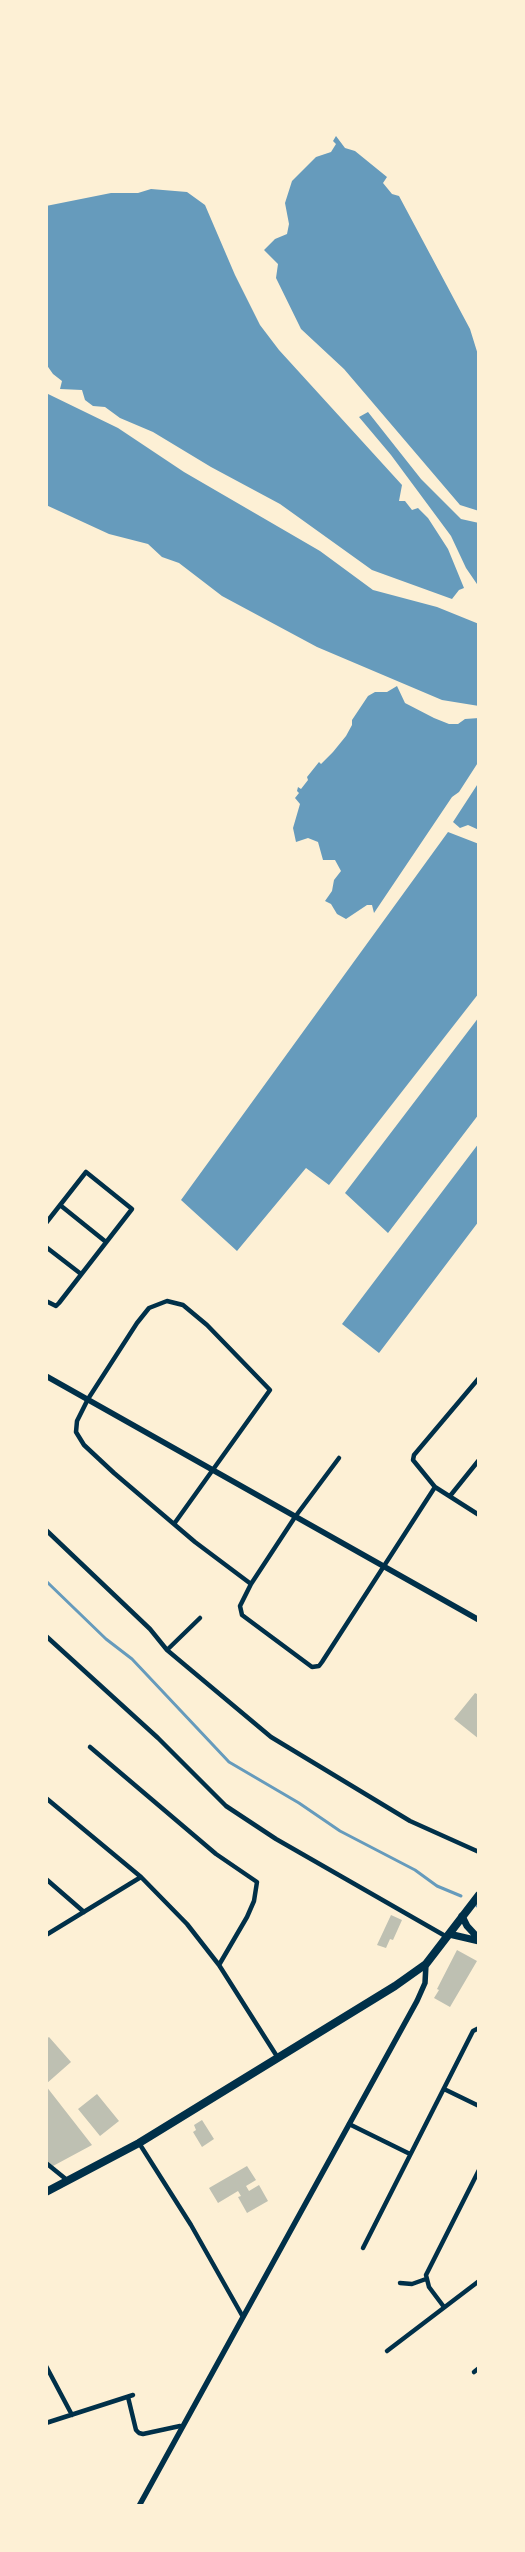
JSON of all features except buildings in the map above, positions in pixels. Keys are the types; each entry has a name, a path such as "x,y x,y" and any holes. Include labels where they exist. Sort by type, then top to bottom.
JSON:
{"highway":[{"path":"46,2192 139,2142 230,2085 374,2000 426,1964 479,1895"}],"main road":[{"path":"462,1916 479,1940"},
{"path":"448,1935 479,1940"}],"street":[{"path":"46,1223 86,1172 132,1209 56,1306 46,1301"},
{"path":"60,1206 106,1242"},
{"path":"46,1247 81,1274"},
{"path":"174,1524 270,1390 207,1325 183,1305 167,1301 149,1308 88,1399 76,1427 84,1445 174,1524 251,1584"},
{"path":"46,1376 479,1620"},
{"path":"479,1378 414,1455 415,1465 435,1487 479,1515"},
{"path":"339,1458 295,1518 251,1584 240,1606 242,1615 315,1667 322,1662 435,1487"},
{"path":"450,1496 479,1460"},
{"path":"46,1530 144,1623 167,1650 290,1750 410,1821 479,1852"},
{"path":"167,1650 200,1618"},
{"path":"46,1636 158,1738 226,1806 276,1839 448,1935"},
{"path":"90,1747 216,1854 257,1882 254,1901 247,1917 219,1965"},
{"path":"46,1798 140,1877 186,1924 219,1965 278,2058"},
{"path":"46,1935 140,1877"},
{"path":"46,1880 84,1912"},
{"path":"139,2506 180,2426 243,2317 420,1995 425,1983 426,1964"},
{"path":"363,2248 473,2031 479,2028"},
{"path":"444,2089 479,2106"},
{"path":"349,2124 410,2154"},
{"path":"139,2142 191,2225 243,2317"},
{"path":"46,2162 67,2180"},
{"path":"444,2307 426,2279 430,2266 479,2170"},
{"path":"400,2283 412,2284 426,2279"},
{"path":"388,2351 479,2281"},
{"path":"46,2366 72,2415"},
{"path":"474,2372 479,2368"},
{"path":"46,2423 133,2395"},
{"path":"128,2397 136,2430 139,2433 180,2426"}],"water":[{"path":"336,136 345,148 355,151 387,177 383,183 392,194 399,196 470,329 479,358 479,511 460,505 344,369 301,329 276,278 278,264 264,250 275,239 287,234 289,224 285,203 292,181 316,157 331,152 336,144 333,141"},
{"path":"151,189 187,192 205,205 235,275 260,325 279,350 402,485 399,501 405,501 412,510 418,508 428,518 448,549 464,588 459,590 452,599 372,570 280,504 211,467 153,432 120,418 105,407 93,406 85,400 82,390 60,389 62,381 53,374 46,364 46,206 111,193 138,193"},
{"path":"46,393 118,428 184,472 320,551 373,590 437,607 479,624 479,706 442,700 317,647 222,596 179,563 162,557 148,544 109,534 46,505"},
{"path":"368,412 421,479 461,519 479,523 479,587 466,568 451,536 391,455 359,417"},
{"path":"397,686 405,703 449,724 458,724 465,719 479,718 479,761 459,792 452,797 374,913 372,905 367,905 346,919 337,914 331,904 325,901 332,891 334,880 341,871 335,860 323,860 318,842 308,838 296,842 293,828 300,804 295,798 299,793 297,791 298,787 301,789 308,780 307,777 319,762 321,764 346,736 352,725 352,720 368,696 375,692 387,692"},
{"path":"479,782 479,830 468,825 460,828 453,822"},
{"path":"448,832 479,844 479,993 329,1185 306,1168 237,1251 181,1200"},
{"path":"479,1017 479,1114 388,1233 345,1193"},
{"path":"479,1143 479,1221 379,1353 342,1324"}],"waterway":[{"path":"46,1581 106,1639 132,1659 229,1762 299,1803 340,1831 415,1870 437,1886 461,1896"}]}
